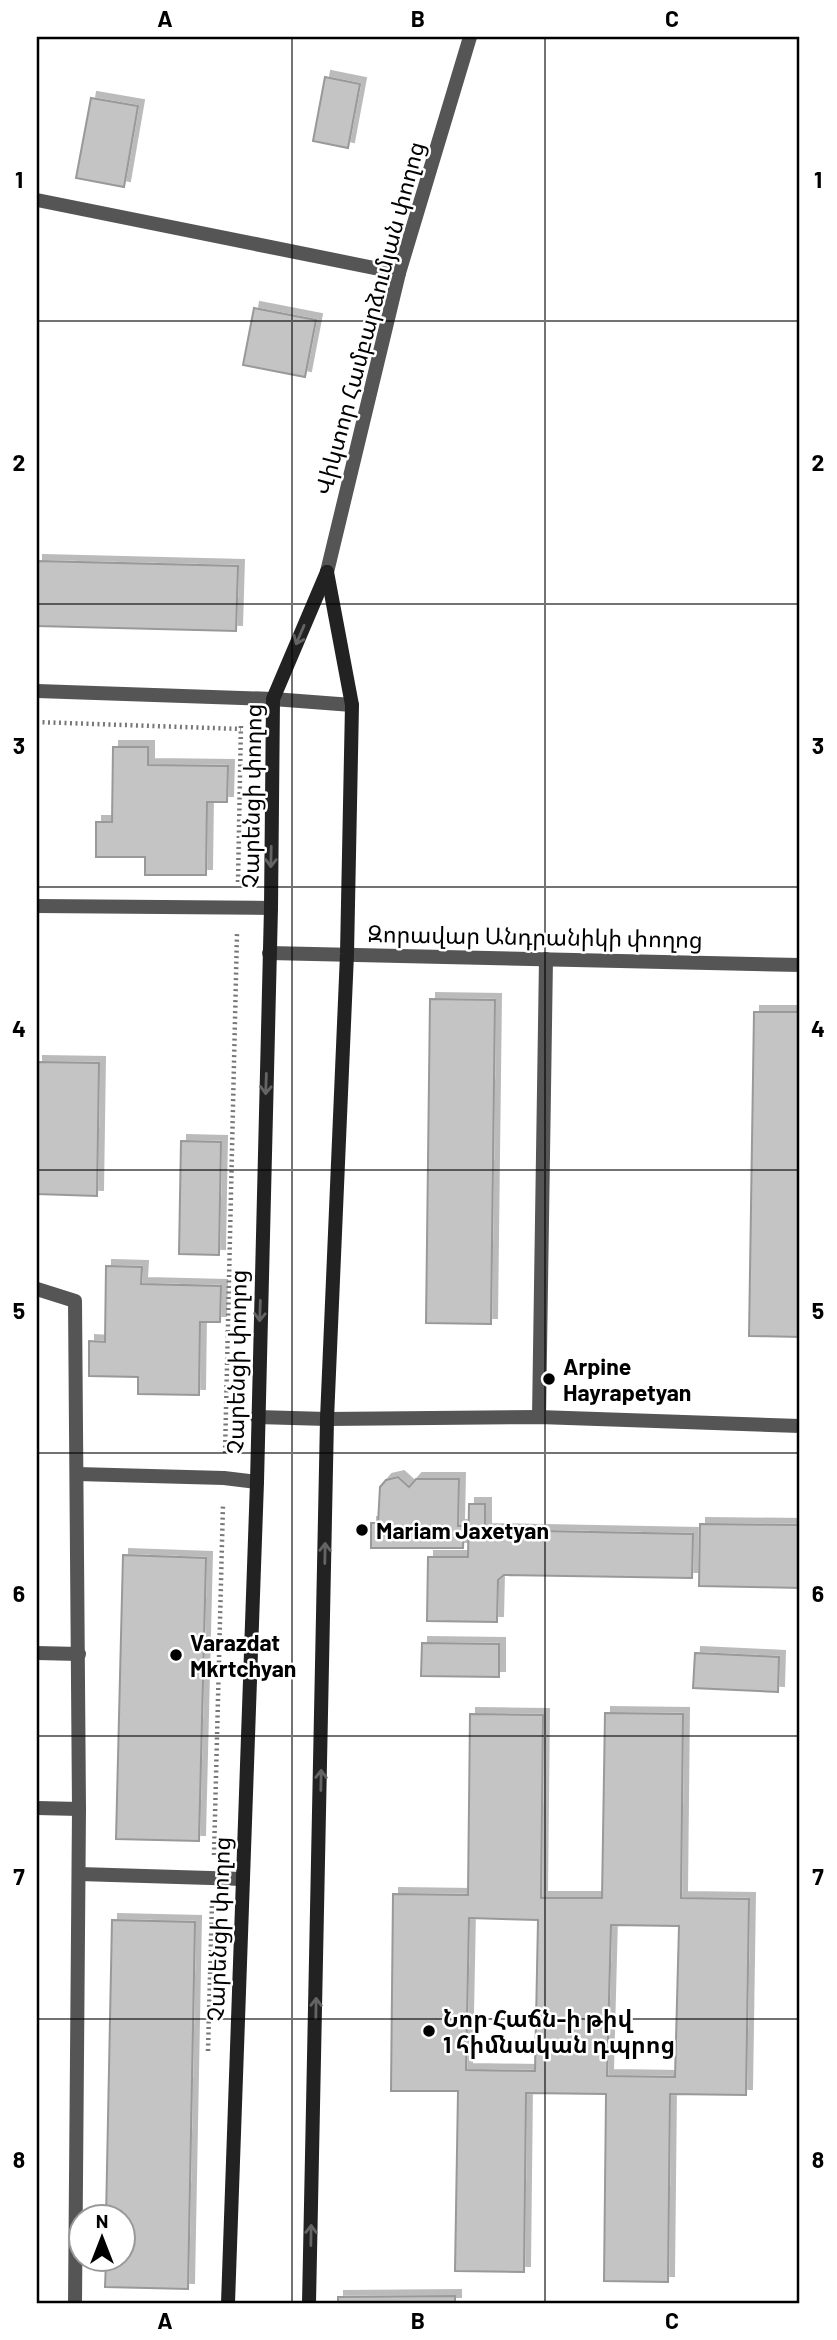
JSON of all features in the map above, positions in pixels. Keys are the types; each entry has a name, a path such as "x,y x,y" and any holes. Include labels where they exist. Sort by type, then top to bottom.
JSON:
{"street":[{"name":"Վիկտոր Համբարձումյան փողոց","path":"327,572 399,273 470,37"},
{"path":"37,200 399,273"},
{"path":"309,2303 327,1419 347,954 352,705 327,572"},
{"name":"Չարենցի փողոց","path":"228,2303 257,1482 271,908 273,699 327,572"},
{"path":"37,691 273,699 352,705"},
{"path":"37,906 271,908"},
{"name":"Զորավար Անդրանիկի փողոց","path":"269,953 800,965"},
{"path":"539,1417 546,959"},
{"path":"37,1289 75,1301 79,1654 75,2303"},
{"path":"257,1417 539,1417 800,1426"},
{"path":"77,1474 224,1478 257,1482"},
{"path":"37,1653 79,1654"},
{"path":"37,1808 79,1809"},
{"path":"79,1874 243,1879"}],"path":[{"path":"37,722 241,729"}],"building":[{"path":"325,77 360,84 348,148 313,141"},
{"path":"91,98 138,106 124,187 76,178"},
{"path":"254,308 316,320 305,377 243,365"},
{"path":"37,561 238,566 236,631 37,626"},
{"path":"113,747 148,747 148,765 228,766 227,802 207,802 206,875 145,875 145,857 96,857 96,822 112,822"},
{"path":"430,999 495,1000 491,1324 426,1323"},
{"path":"754,1012 800,1012 800,1337 749,1336"},
{"path":"37,1062 99,1063 97,1196 37,1194"},
{"path":"181,1141 221,1142 219,1255 179,1254"},
{"path":"106,1266 142,1267 141,1284 221,1286 220,1322 200,1322 199,1395 138,1394 138,1377 89,1376 89,1341 105,1342"},
{"path":"398,1477 409,1487 416,1479 459,1479 458,1526 464,1526 463,1548 371,1548 371,1523 378,1523 380,1487 386,1480"},
{"path":"469,1504 485,1504 485,1530 693,1534 692,1578 504,1575 498,1580 497,1622 427,1621 428,1557 468,1557"},
{"path":"700,1524 800,1525 800,1588 699,1586"},
{"path":"123,1555 206,1558 199,1841 116,1839"},
{"path":"422,1643 499,1644 499,1677 421,1676"},
{"path":"695,1653 779,1657 778,1692 693,1688"},
{"name":"Նոր Հաճն-ի թիվ 1 հիմնական դպրոց","path":"605,1713 683,1714 681,1898 749,1899 746,2095 670,2094 668,2282 604,2281 606,2094 526,2093 524,2272 455,2271 458,2091 391,2091 393,1894 468,1895 470,1714 543,1715 541,1898 602,1898","holes":["469,1918 538,1920 535,2071 466,2070","611,1925 679,1926 675,2077 607,2076"]},
{"path":"112,1920 195,1922 188,2289 105,2287 105,2274 136,2274 136,2204 106,2204"},
{"path":"455,2296 455,2303 338,2303 338,2297"}],"place":[{"name":"Arpine Hayrapetyan","path":"549,1379"},
{"name":"Mariam Jaxetyan","path":"362,1530"},
{"name":"Varazdat Mkrtchyan","path":"176,1655"},
{"name":"Նոր Հաճն-ի թիվ 1 հիմնական դպրոց","path":"429,2031"}]}
